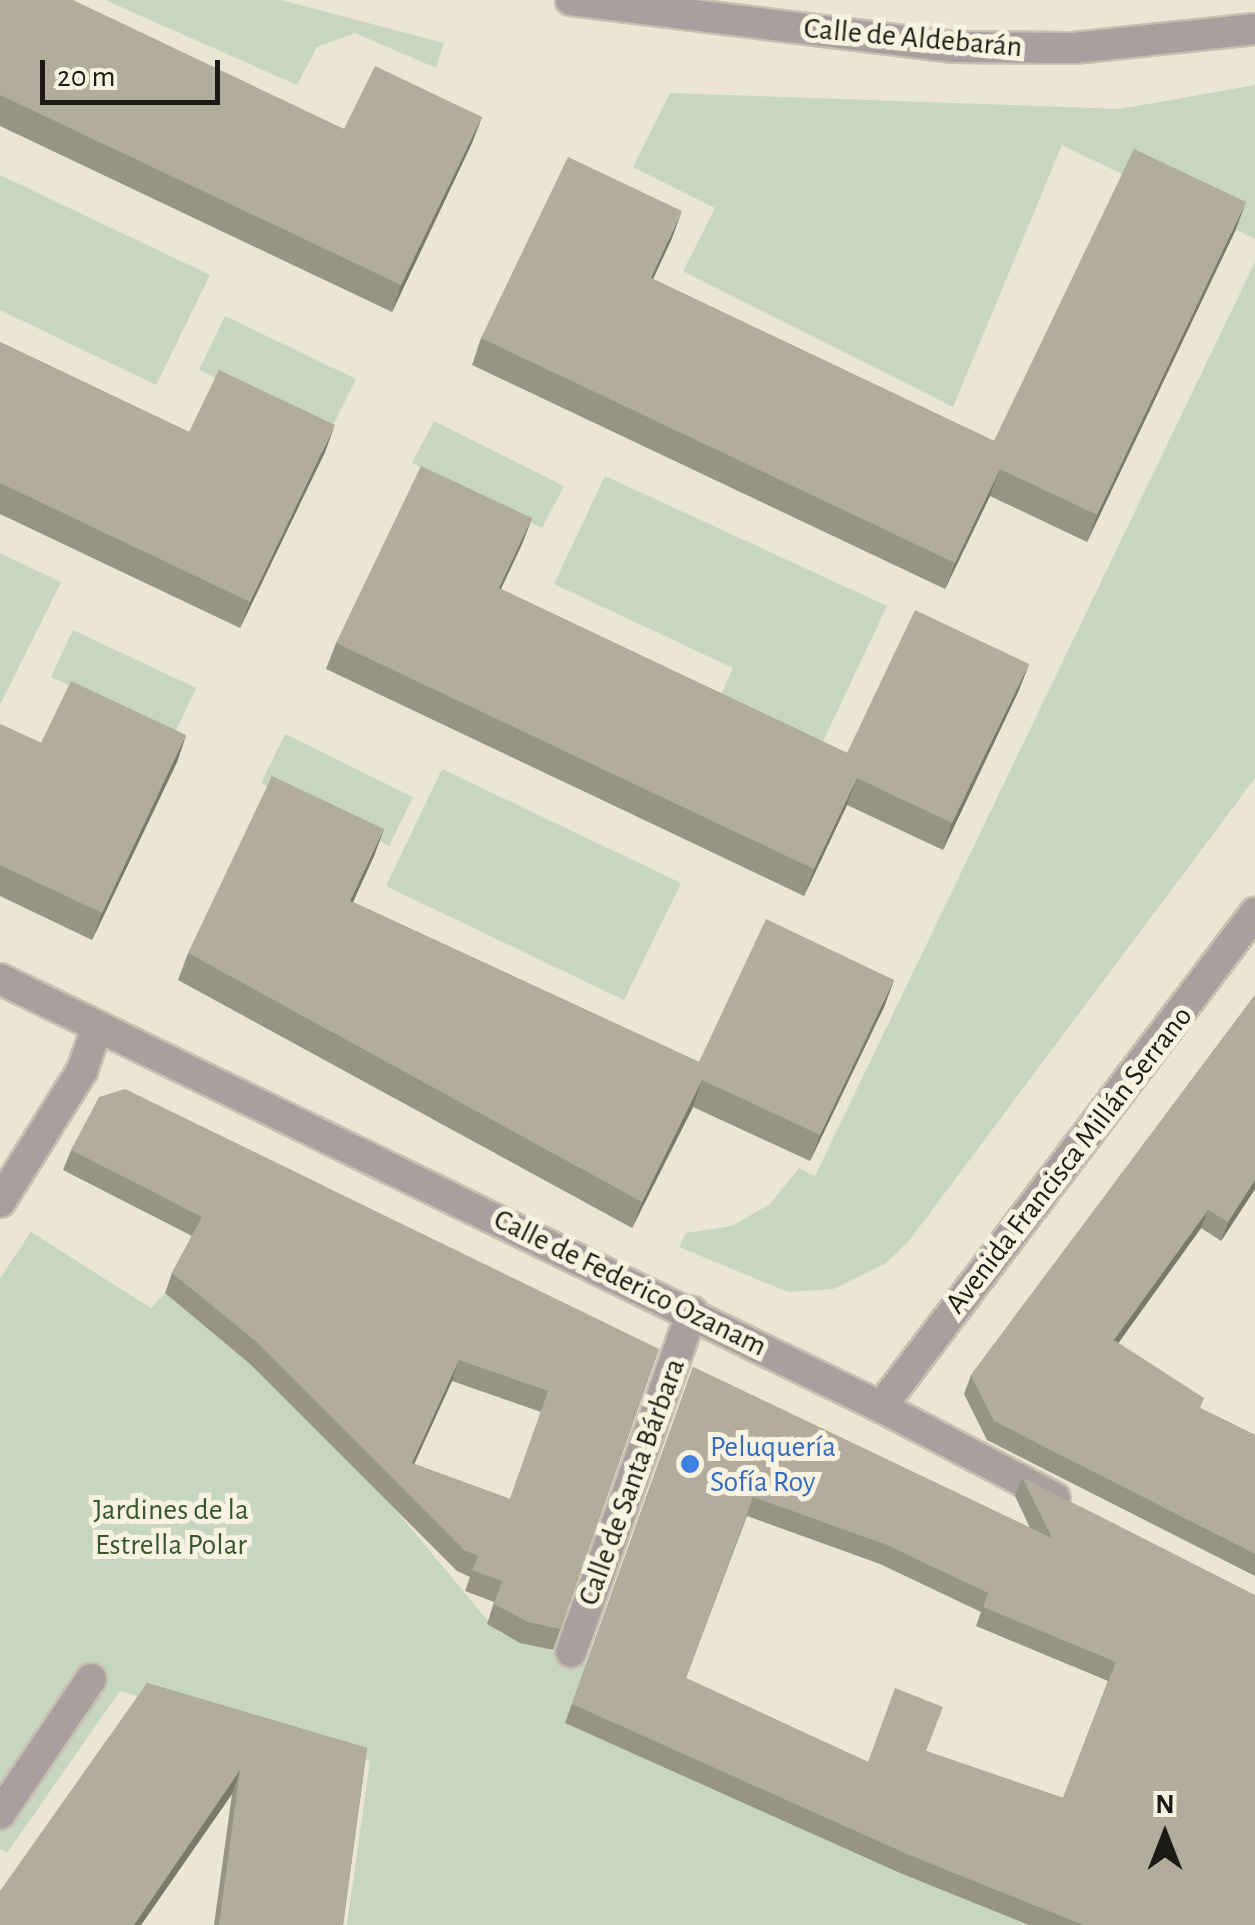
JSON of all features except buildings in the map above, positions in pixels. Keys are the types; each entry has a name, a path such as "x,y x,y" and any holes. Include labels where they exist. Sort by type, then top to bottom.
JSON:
{"street":[{"name":"Calle de Aldebarán","path":"571,0 954,48 1074,48 1255,28"},
{"name":"Avenida Francisca Millán Serrano","path":"880,1407 1255,912"},
{"name":"Calle de Federico Ozanam","path":"0,979 692,1312 1078,1508"},
{"path":"0,1202 82,1070 97,1027"},
{"name":"Calle de Santa Bárbara","path":"571,1652 692,1312"},
{"path":"0,1814 90,1678"}],"green space":[{"path":"105,0 281,0 444,43 436,68 355,33 317,47 297,85"},
{"path":"1255,85 1255,239 1062,145 953,407 683,271 715,208 633,167 670,93 1120,109"},
{"path":"0,175 210,275 156,385 0,310"},
{"path":"1255,262 1255,778 909,1241 885,1264 833,1289 788,1292 679,1247 686,1233 732,1226 770,1204 799,1168 815,1176"},
{"path":"225,316 356,379 329,433 199,370"},
{"path":"434,421 564,486 542,528 412,463"},
{"path":"605,476 887,606 818,752 717,704 733,668 554,584"},
{"path":"0,553 61,582 1,703 0,703"},
{"path":"73,630 196,688 174,735 51,677"},
{"path":"285,734 413,797 389,846 261,783"},
{"path":"442,769 681,883 624,1000 386,886"},
{"name":"Jardines de la Estrella Polar","path":"31,1232 151,1308 165,1293 250,1364 394,1508 488,1621 501,1626 499,1632 588,1664 566,1724 1036,1925 347,1925 370,1761 120,1691 7,1853 0,1849 0,1278"}],"place":[{"name":"Peluquería Sofía Roy","path":"690,1464"}]}
